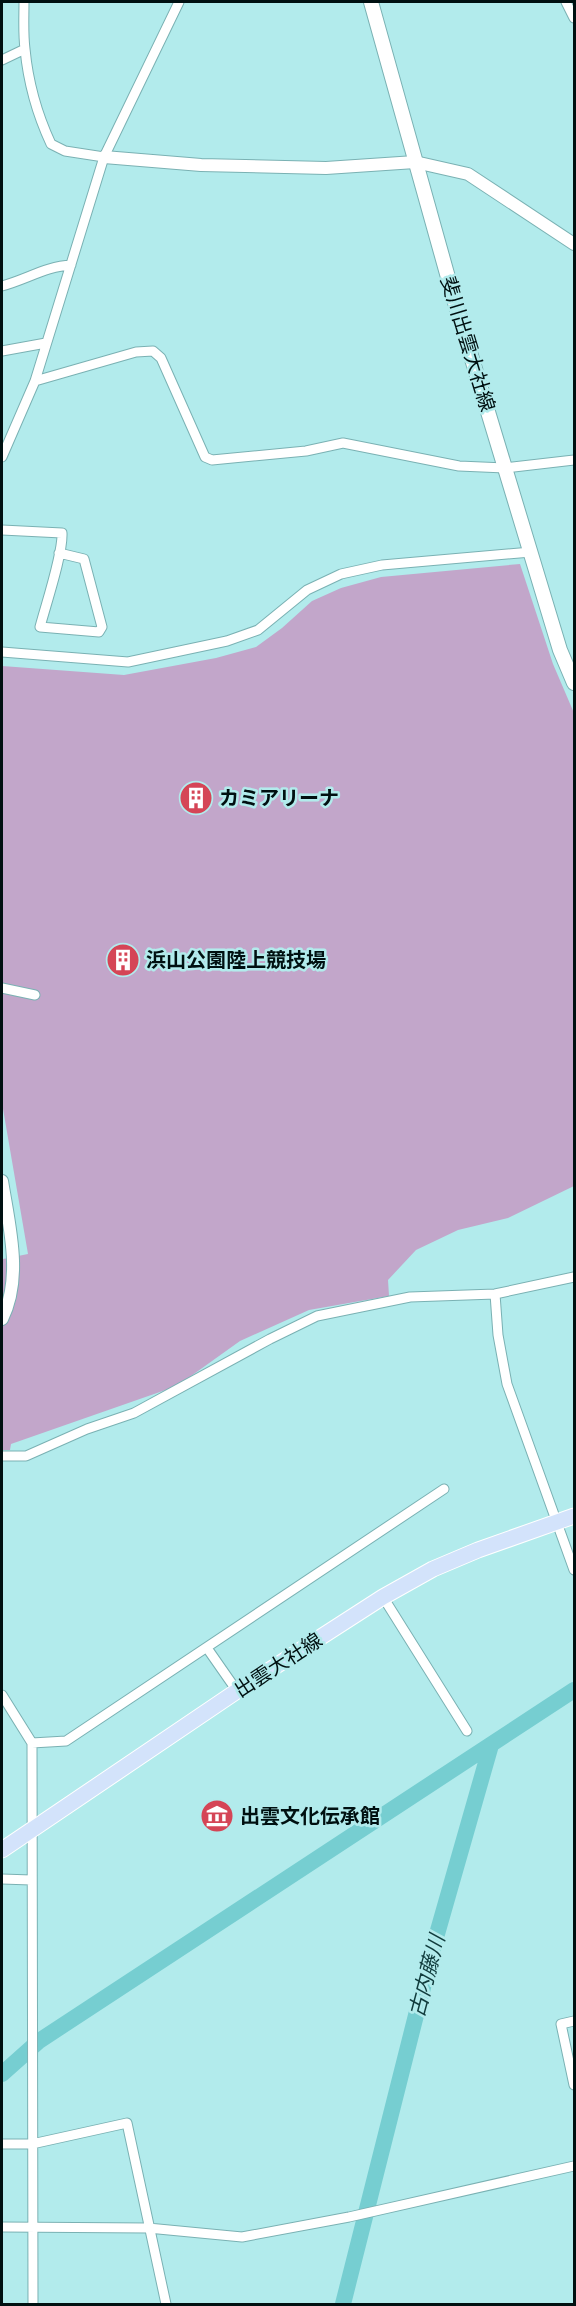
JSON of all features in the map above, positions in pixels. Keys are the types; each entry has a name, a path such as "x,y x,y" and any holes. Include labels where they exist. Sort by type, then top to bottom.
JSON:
{"main road":[{"name":"斐川出雲大社線","path":"371,2 456,306 560,650 574,683"},
{"name":"出雲大社線","path":"2,1850 32,1827 383,1597 442,1565 574,1516"}],"street":[{"path":"24,2 25,49 39,112 51,144 65,151 104,157 201,165 326,168 415,162 468,174 574,244"},
{"path":"2,457 34,381 104,157 178,2"},
{"path":"566,2 574,18"},
{"path":"2,60 25,49"},
{"path":"2,286 58,265 71,265"},
{"path":"2,351 46,343"},
{"path":"34,381 136,352 153,351 161,358 205,457 212,460 306,451 343,443 459,466 505,468 574,460"},
{"path":"2,530 62,533 40,627 99,632 102,627 84,559 59,553"},
{"path":"2,652 128,662 227,641 258,630 307,590 341,574 382,565 531,552"},
{"path":"2,988 35,995"},
{"path":"2,1181 13,1242 12,1274 7,1308 2,1318"},
{"path":"2,1456 26,1456 87,1429 134,1413 316,1316 410,1297 495,1294 574,1277"},
{"path":"495,1294 498,1335 507,1384 574,1570"},
{"path":"32,1743 66,1741 444,1489"},
{"path":"383,1597 467,1731"},
{"path":"207,1648 237,1692"},
{"path":"2,1695 32,1743 33,2304"},
{"path":"2,1879 31,1880"},
{"path":"574,2021 561,2024 574,2085"},
{"path":"2,2145 32,2144 127,2123 166,2304"},
{"path":"2,2227 148,2228 243,2237 349,2217 574,2166"}],"shaded area":[{"path":"520,564 553,664 574,713 574,1186 508,1218 458,1230 416,1250 388,1280 389,1296 309,1310 240,1341 177,1386 11,1444 10,1450 2,1450 2,1254 3,1259 28,1254 2,1103 2,666 124,675 216,658 256,647 282,628 312,601 341,588 381,577"}],"waterway":[{"path":"2,2074 39,2041 574,1690"},
{"name":"古内藤川","path":"343,2304 433,1948 491,1745"}],"place":[{"name":"カミアリーナ","path":"196,798"},
{"name":"浜山公園陸上競技場","path":"123,960"},
{"name":"出雲文化伝承館","path":"217,1816"}]}
